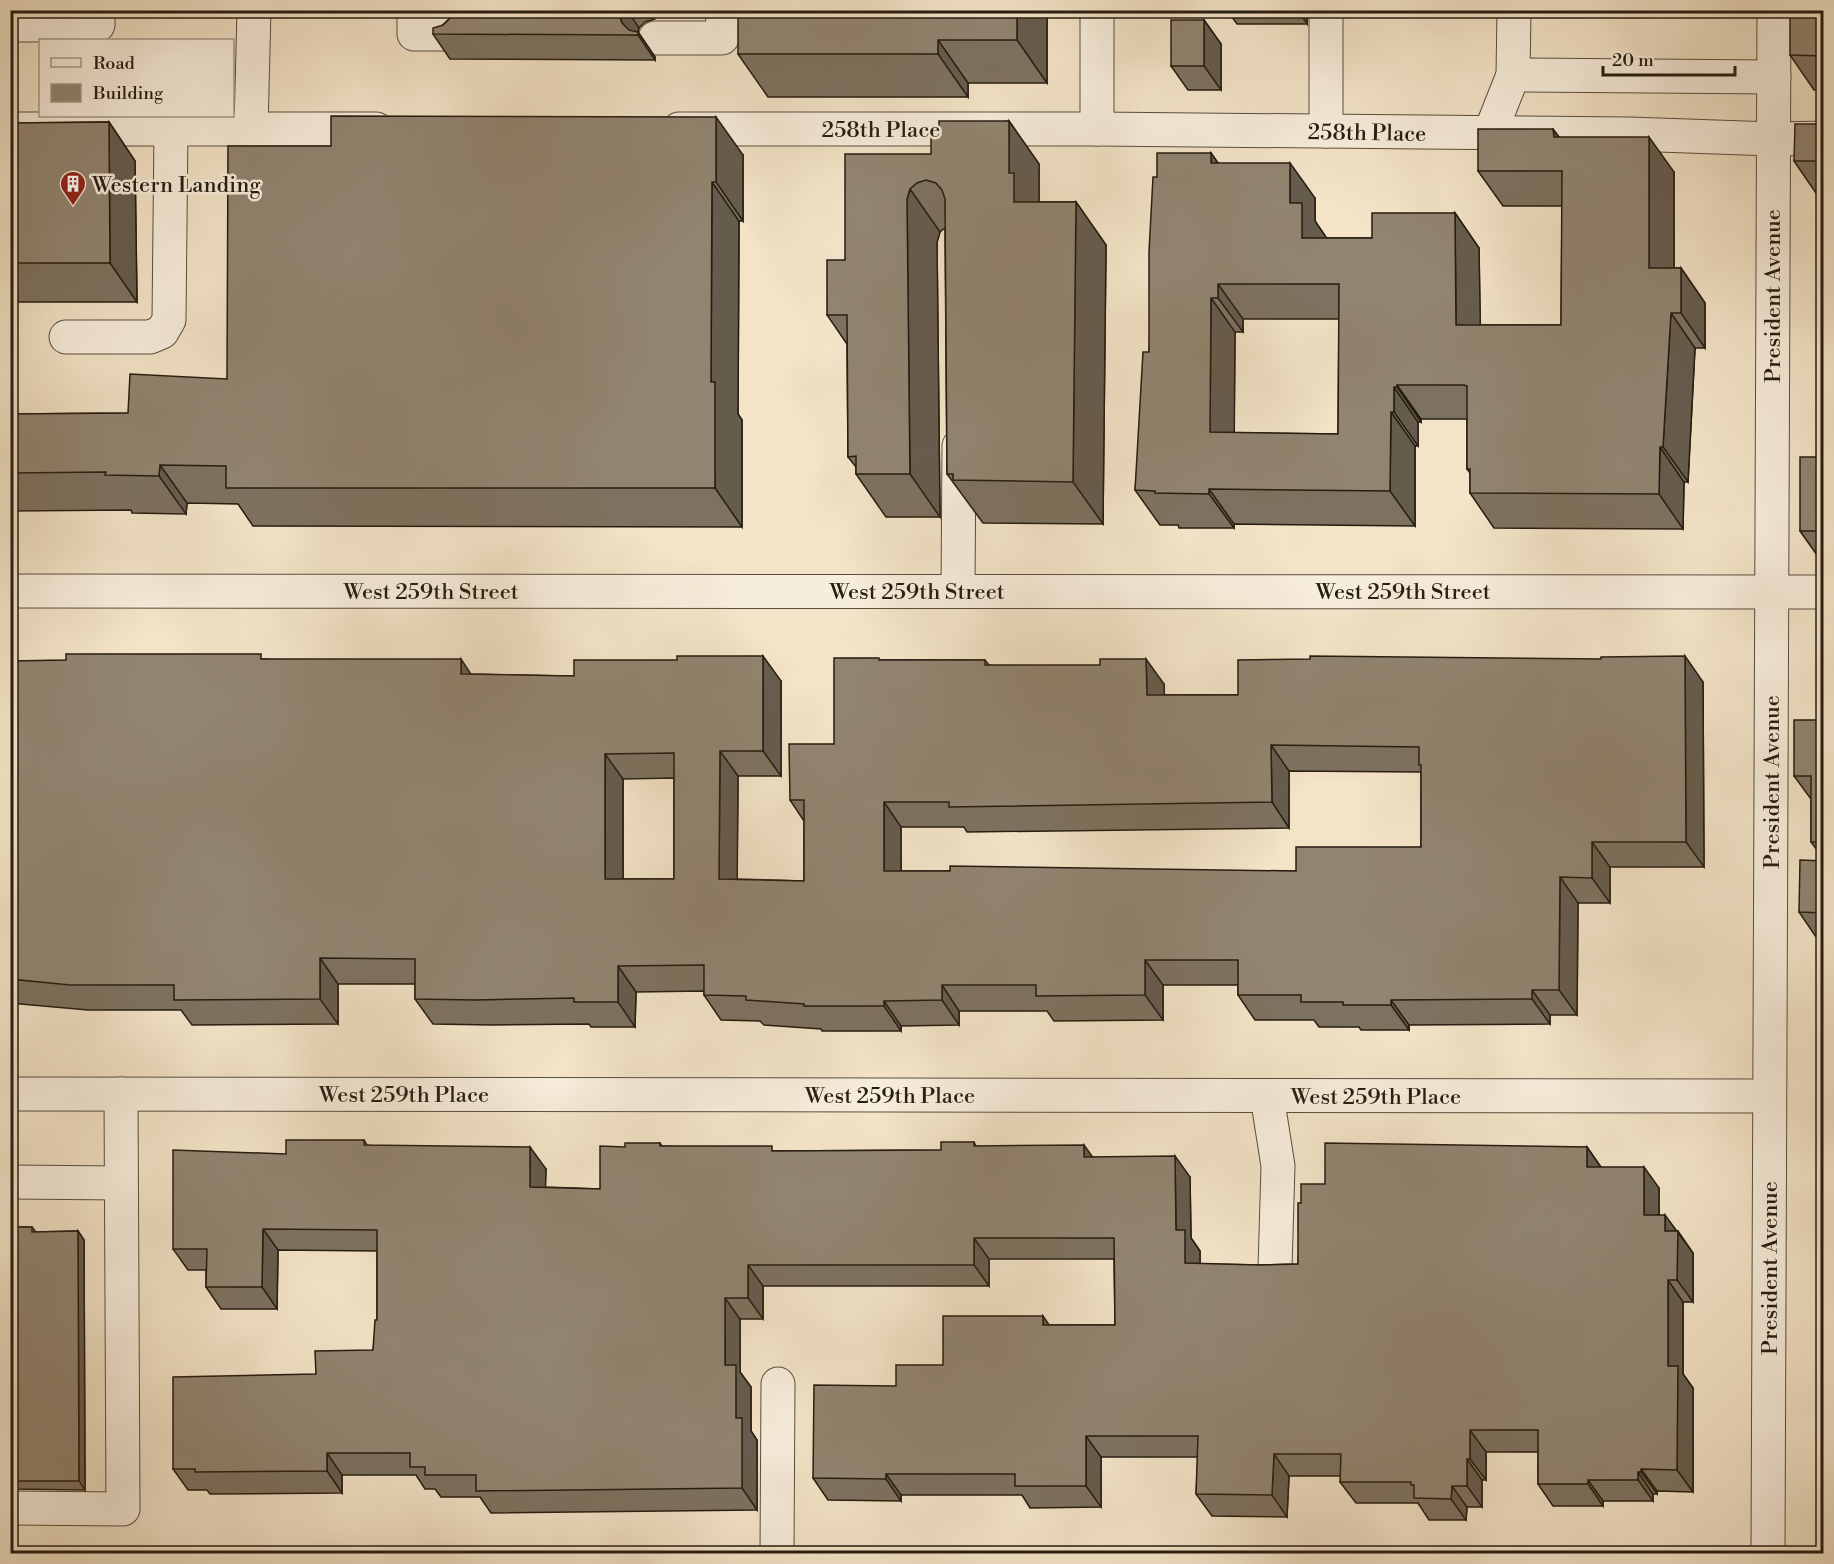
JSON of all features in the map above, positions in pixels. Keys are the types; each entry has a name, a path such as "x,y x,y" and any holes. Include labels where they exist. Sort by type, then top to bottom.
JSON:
{"street":[{"path":"23,20 98,25 98,10"},
{"path":"251,129 254,10"},
{"path":"414,10 414,34 450,34"},
{"path":"656,38 722,39 723,10"},
{"path":"1097,10 1097,129"},
{"path":"1326,10 1326,131"},
{"path":"1491,133 1513,75 1514,10"},
{"name":"President Avenue","path":"1768,1554 1774,10"},
{"path":"1513,75 1774,77"},
{"path":"10,129 402,129"},
{"path":"66,337 150,337 162,332 169,320 171,129"},
{"name":"258th Place","path":"654,129 1097,129 1824,138"},
{"path":"958,419 958,591"},
{"name":"West 259th Street","path":"10,591 1771,590 1824,592"},
{"name":"West 259th Place","path":"10,1094 1769,1096"},
{"path":"10,1508 123,1509 121,1094"},
{"path":"1267,1096 1278,1167 1275,1268"},
{"path":"10,1182 121,1183"},
{"path":"777,1554 778,1384"}],"building":[{"path":"451,10 620,10 622,23 629,30 638,32 638,35 433,34 433,28 443,25 449,19"},
{"path":"738,10 1017,10 1017,40 938,40 938,54 738,54"},
{"path":"1790,10 1824,10 1824,56 1790,55"},
{"path":"1171,20 1204,20 1204,66 1171,66"},
{"path":"331,116 716,117 716,182 712,182 711,382 715,382 715,488 226,488 226,466 160,465 159,476 105,475 106,472 10,473 10,414 128,413 130,374 227,379 228,146 331,146"},
{"path":"939,121 1009,121 1009,173 1014,173 1014,202 1076,202 1073,482 953,480 953,474 947,474 945,199 936,183 926,180 910,189 907,199 910,474 856,474 856,456 848,457 847,315 827,315 827,260 845,260 845,154 931,154 931,129 939,129"},
{"path":"109,122 110,263 10,263 10,123"},
{"path":"1795,124 1824,124 1824,161 1794,161"},
{"path":"1478,129 1553,129 1554,137 1649,137 1649,268 1681,268 1681,313 1671,313 1663,447 1660,447 1659,494 1470,493 1470,469 1467,469 1467,386 1464,385 1397,385 1394,387 1394,412 1391,412 1390,491 1209,489 1209,494 1155,493 1155,491 1135,490 1143,352 1149,352 1149,252 1153,177 1157,177 1157,153 1211,153 1211,163 1290,163 1290,203 1302,203 1302,238 1372,238 1372,213 1455,213 1456,325 1561,325 1562,171 1478,171","holes":["1218,284 1339,284 1338,434 1210,432 1211,298 1218,298"]},
{"path":"1800,457 1824,457 1824,531 1800,531"},
{"path":"66,654 261,654 261,659 461,659 461,674 574,676 574,660 677,660 677,656 763,656 763,751 720,751 719,879 804,881 804,800 790,800 789,744 834,744 834,658 985,660 985,665 1100,665 1100,659 1146,659 1147,695 1238,695 1238,660 1310,659 1310,656 1601,659 1601,657 1685,656 1686,842 1592,842 1592,878 1560,877 1559,990 1532,990 1532,999 1391,1000 1391,1005 1301,1002 1301,995 1238,995 1238,960 1145,960 1145,995 1036,996 1036,985 942,985 942,1000 884,1001 884,1006 804,1006 804,1004 746,1000 746,996 704,995 704,965 618,966 618,1002 574,1002 574,998 415,999 415,959 320,958 320,999 174,1000 174,985 70,985 10,979 10,661 66,660","holes":["1271,745 1419,747 1421,847 1296,847 1296,871 950,866 950,871 884,871 884,802 949,802 949,807 1272,802","674,753 674,879 605,879 605,754"]},
{"path":"1794,720 1824,720 1824,842 1811,842 1811,776 1794,776"},
{"path":"1800,860 1824,861 1824,913 1799,912"},
{"path":"286,1140 364,1140 364,1145 530,1147 530,1187 600,1189 600,1146 625,1147 625,1143 660,1143 660,1146 772,1146 772,1151 941,1150 941,1142 974,1142 974,1146 1084,1145 1084,1157 1175,1156 1176,1230 1185,1230 1185,1263 1260,1265 1298,1264 1298,1203 1301,1203 1301,1184 1325,1184 1325,1143 1587,1147 1587,1167 1644,1167 1644,1215 1665,1215 1665,1231 1678,1231 1677,1280 1668,1280 1668,1366 1678,1366 1677,1470 1641,1469 1641,1472 1638,1472 1638,1480 1588,1480 1588,1484 1538,1484 1538,1430 1470,1430 1467,1486 1452,1486 1451,1499 1414,1498 1414,1485 1411,1485 1411,1482 1340,1482 1341,1454 1274,1454 1272,1495 1196,1494 1198,1436 1086,1436 1086,1486 1015,1486 1015,1474 886,1474 886,1479 813,1478 814,1385 896,1386 896,1365 943,1365 943,1316 1043,1316 1043,1325 1115,1325 1114,1238 974,1238 974,1265 748,1265 748,1298 725,1298 725,1365 736,1365 736,1418 742,1418 742,1488 476,1491 476,1475 425,1475 425,1467 410,1467 410,1453 327,1453 327,1471 195,1472 195,1469 173,1469 173,1377 316,1374 315,1351 373,1350 375,1320 377,1320 377,1230 263,1229 262,1287 206,1287 207,1249 173,1249 173,1150 286,1154"},
{"path":"10,1227 32,1227 32,1232 78,1231 79,1481 10,1481"}],"place":[{"name":"Western Landing","path":"73,207"}]}
